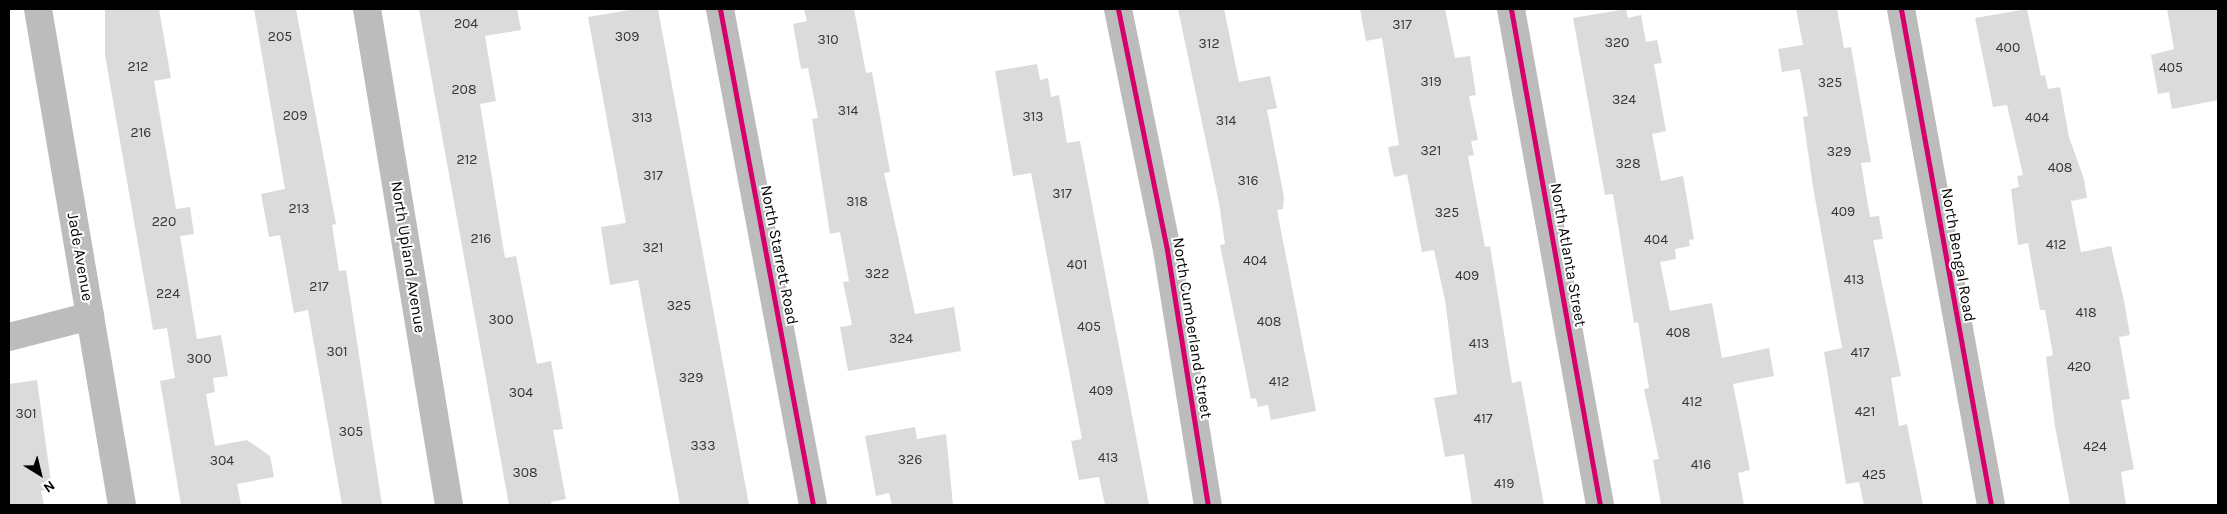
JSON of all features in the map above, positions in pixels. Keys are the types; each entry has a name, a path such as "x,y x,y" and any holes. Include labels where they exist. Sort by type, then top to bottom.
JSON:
{"street":[{"name":"Jade Avenue","path":"38,9 122,505"},
{"name":"North Upland Avenue","path":"367,9 449,505"},
{"name":"North Starrett Road","path":"720,9 813,505"},
{"name":"North Cumberland Street","path":"1118,9 1167,250 1208,505"},
{"name":"North Atlanta Street","path":"1511,9 1600,505"},
{"name":"North Bengal Road","path":"1901,9 1992,505"},
{"path":"9,337 90,316"}],"building":[{"path":"105,9 159,9 171,78 154,81 176,209 190,207 194,234 180,236 197,339 221,335 228,376 213,378 215,392 206,394 215,446 247,440 270,456 274,477 237,484 241,505 181,505 160,381 175,378 167,328 153,330 105,55"},
{"path":"254,9 296,9 336,224 332,225 339,271 346,270 382,505 342,505 308,310 294,313 280,235 269,237 261,194 285,189"},
{"path":"419,9 517,9 521,30 485,36 496,101 480,104 505,258 516,256 537,364 551,361 563,429 553,430 566,499 551,502 552,505 509,505"},
{"path":"635,9 658,9 749,505 680,505 638,280 610,285 601,227 626,223 588,17"},
{"path":"804,9 854,9 866,73 872,72 890,172 884,173 915,314 954,307 961,351 848,371 840,327 852,325 843,282 849,281 840,232 830,234 812,119 818,118 808,68 801,69 793,24 807,21"},
{"path":"1178,9 1224,9 1239,82 1270,76 1277,108 1267,110 1284,197 1283,209 1277,210 1316,411 1271,420 1268,405 1258,407 1256,398 1251,399 1220,245 1225,244 1219,203"},
{"path":"1360,9 1445,9 1455,58 1470,56 1476,95 1469,96 1478,140 1471,141 1474,155 1468,156 1485,247 1490,246 1512,383 1521,381 1544,505 1472,505 1464,454 1445,457 1434,398 1457,394 1445,300 1434,250 1422,252 1407,174 1394,177 1388,147 1399,145 1382,38 1366,41"},
{"path":"1626,9 1628,18 1641,15 1646,42 1657,40 1662,63 1654,64 1666,131 1652,134 1661,181 1683,176 1694,239 1689,240 1690,246 1675,249 1676,259 1660,262 1670,311 1712,303 1722,358 1769,348 1774,376 1733,384 1750,470 1738,473 1744,505 1661,505 1653,460 1659,459 1644,389 1649,388 1638,322 1634,323 1613,194 1605,195 1573,18"},
{"path":"1796,9 1837,9 1844,48 1851,47 1871,162 1861,163 1870,217 1879,216 1883,239 1873,240 1901,376 1891,378 1899,426 1907,424 1923,505 1864,505 1859,482 1846,484 1824,352 1842,348 1813,187 1803,117 1808,116 1800,69 1782,72 1778,49 1803,45"},
{"path":"2027,9 2041,76 2045,75 2048,89 2060,87 2069,137 2084,179 2087,198 2071,201 2081,252 2111,246 2124,301 2130,335 2119,337 2130,399 2121,400 2134,469 2121,472 2126,505 2070,505 2055,426 2046,357 2053,355 2045,310 2040,310 2028,243 2018,245 2011,189 2019,187 2017,176 2023,175 2007,105 1993,107 1975,18"},
{"path":"2167,9 2218,9 2218,100 2172,109 2169,92 2158,94 2151,55 2174,49"},
{"path":"1037,64 1040,80 1048,78 1051,97 1059,95 1067,143 1080,141 1149,505 1105,505 1099,477 1079,480 1071,441 1082,439 1031,173 1013,176 995,71"},
{"path":"37,380 52,489 41,491 44,505 9,505 9,384"},
{"path":"915,427 917,439 946,434 953,505 892,505 889,493 876,496 865,436"}],"cycle path":[{"path":"720,9 813,505"},
{"path":"1118,9 1167,250 1208,505"},
{"path":"1511,9 1600,505"},
{"path":"1901,9 1991,505"}]}
